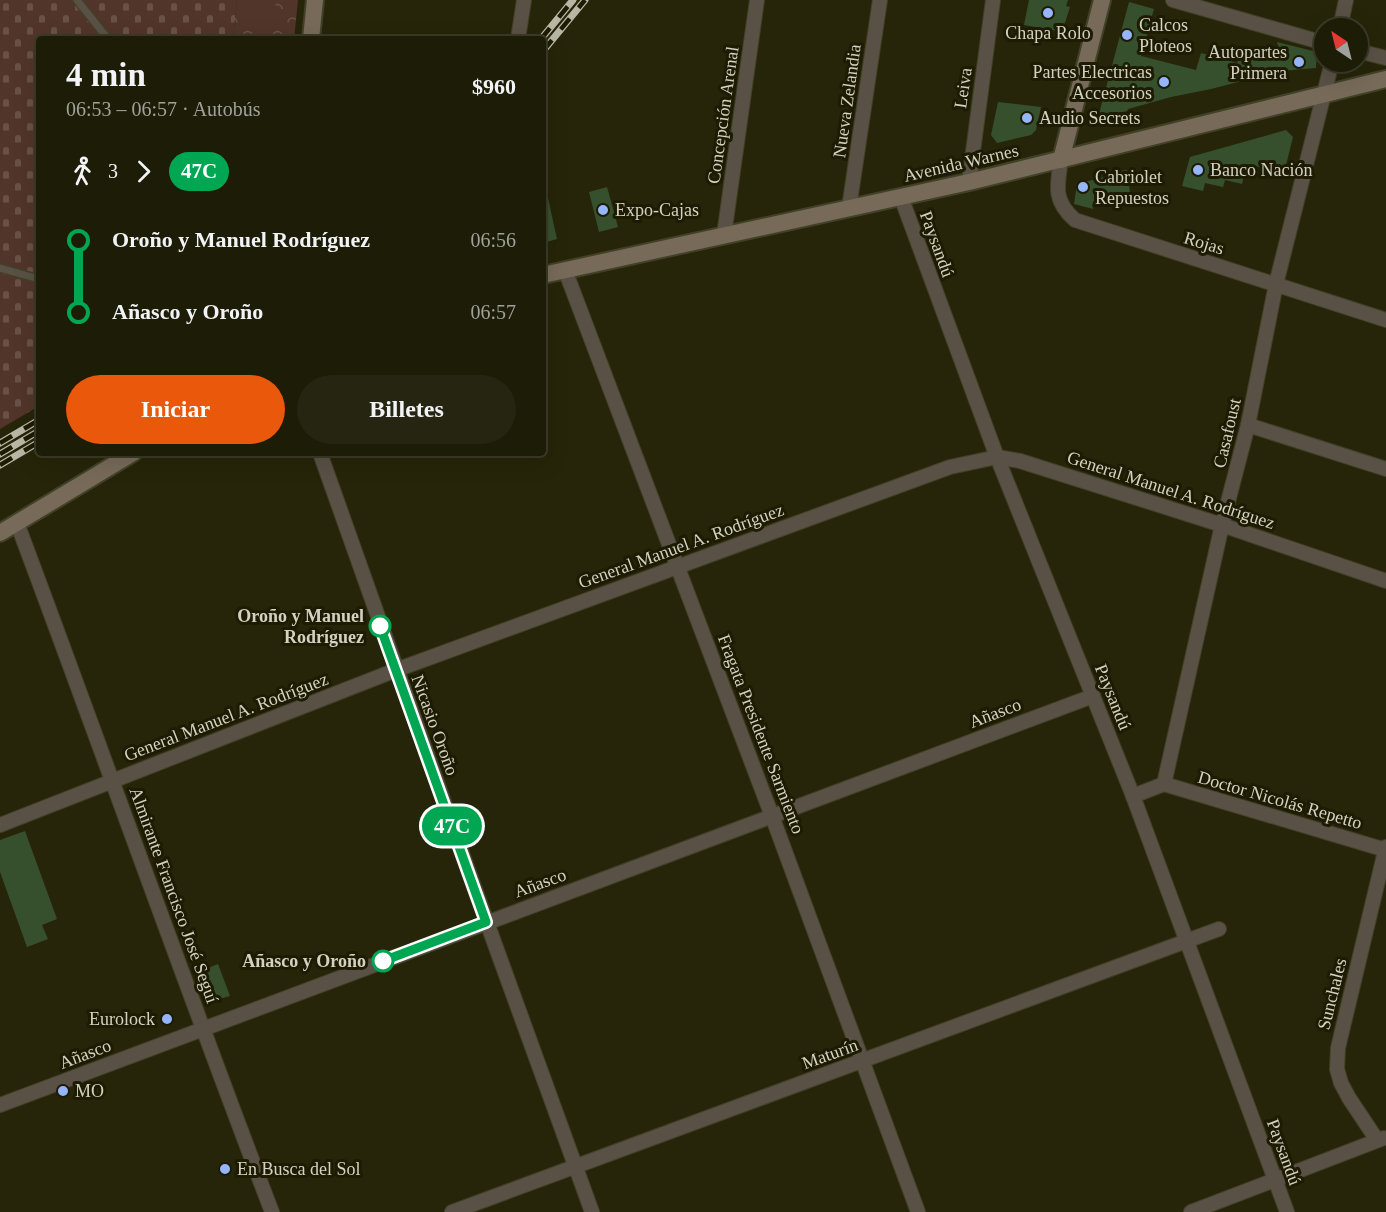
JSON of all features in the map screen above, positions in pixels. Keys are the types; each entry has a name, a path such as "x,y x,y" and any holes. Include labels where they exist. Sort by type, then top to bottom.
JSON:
{"main road":[{"path":"311,36 315,0"},
{"path":"1061,160 1102,0"},
{"name":"Avenida Warnes","path":"546,274 969,182 1386,79"},
{"path":"0,533 128,456"}],"street":[{"path":"518,36 524,0"},
{"name":"Concepción Arenal","path":"724,236 757,0"},
{"name":"Nueva Zelandia","path":"849,208 880,0"},
{"name":"Leiva","path":"969,182 993,0"},
{"path":"1173,0 1314,39"},
{"path":"1342,18 1346,0"},
{"path":"1368,54 1386,58"},
{"name":"Casafoust","path":"1164,784 1222,525 1248,426 1276,284 1330,72"},
{"name":"Rojas","path":"1061,160 1058,198 1064,211 1075,220 1386,320"},
{"name":"Paysandú","path":"901,196 997,457 1133,796 1287,1212"},
{"name":"Fragata Presidente Sarmiento","path":"565,270 678,565 918,1212"},
{"path":"1248,426 1386,469"},
{"name":"Nicasio Oroño","path":"321,456 486,922 592,1212"},
{"name":"General Manuel A. Rodríguez","path":"0,825 396,670 678,565 950,467 997,457 1041,467 1386,581"},
{"name":"Almirante Francisco José Seguí","path":"17,523 114,781 202,1029 272,1212"},
{"name":"Añasco","path":"0,1106 1093,696"},
{"path":"1133,796 1164,784"},
{"name":"Doctor Nicolás Repetto","path":"1164,784 1386,849"},
{"name":"Sunchales","path":"1382,1139 1349,1098 1337,1069 1338,1048 1386,849"},
{"name":"Maturín","path":"452,1212 1219,929"},
{"path":"1191,1212 1382,1139"}],"lane":[{"path":"77,0 106,36"},
{"path":"0,268 36,278"}],"green space":[{"path":"0,0 237,0 233,36 36,36 36,408 0,429"},
{"path":"237,0 298,0 294,36 233,36"},
{"path":"242,0 276,0 273,30 239,26"}],"building":[{"name":"Chapa Rolo","path":"1029,0 1068,0 1066,6 1070,7 1062,32 1024,25"},
{"path":"1129,2 1154,9 1141,56 1196,70 1201,53 1237,63 1241,51 1259,57 1281,55 1277,42 1314,51 1314,68 1281,71 1171,97 1106,116 1099,114"},
{"path":"998,102 1041,107 1036,130 1031,135 997,143 991,135"},
{"path":"1286,130 1293,137 1284,173 1247,164 1242,184 1225,180 1223,187 1205,183 1203,191 1182,186 1190,157"},
{"path":"1127,170 1131,200 1092,205 1093,209 1074,204 1077,184 1108,176 1108,173"},
{"name":"Expo-Cajas","path":"607,187 618,227 599,232 589,192"},
{"path":"546,198 548,198 557,239 546,242"},
{"path":"25,831 57,919 42,925 48,939 27,947 0,872 0,840"},
{"path":"218,964 230,996 219,999 210,994 201,971"}],"railway":[{"path":"543,36 573,0"},
{"path":"546,47 585,0"},
{"path":"0,443 36,422"},
{"path":"0,454 36,433"},
{"path":"0,465 36,444"}],"bus line":[{"name":"47C","path":"380,626 486,922 383,961"}],"place":[{"name":"Chapa Rolo","path":"1048,13"},
{"name":"Calcos Ploteos","path":"1127,35"},
{"name":"Autopartes Primera","path":"1299,62"},
{"name":"Partes Electricas Accesorios","path":"1164,82"},
{"name":"Audio Secrets","path":"1027,118"},
{"name":"Banco Nación","path":"1198,170"},
{"name":"Cabriolet Repuestos","path":"1083,187"},
{"name":"Expo-Cajas","path":"603,210"},
{"name":"Oroño y Manuel Rodríguez","path":"380,626"},
{"name":"Añasco y Oroño","path":"383,961"},
{"name":"Eurolock","path":"167,1019"},
{"name":"MO","path":"63,1091"},
{"name":"En Busca del Sol","path":"225,1169"}]}
